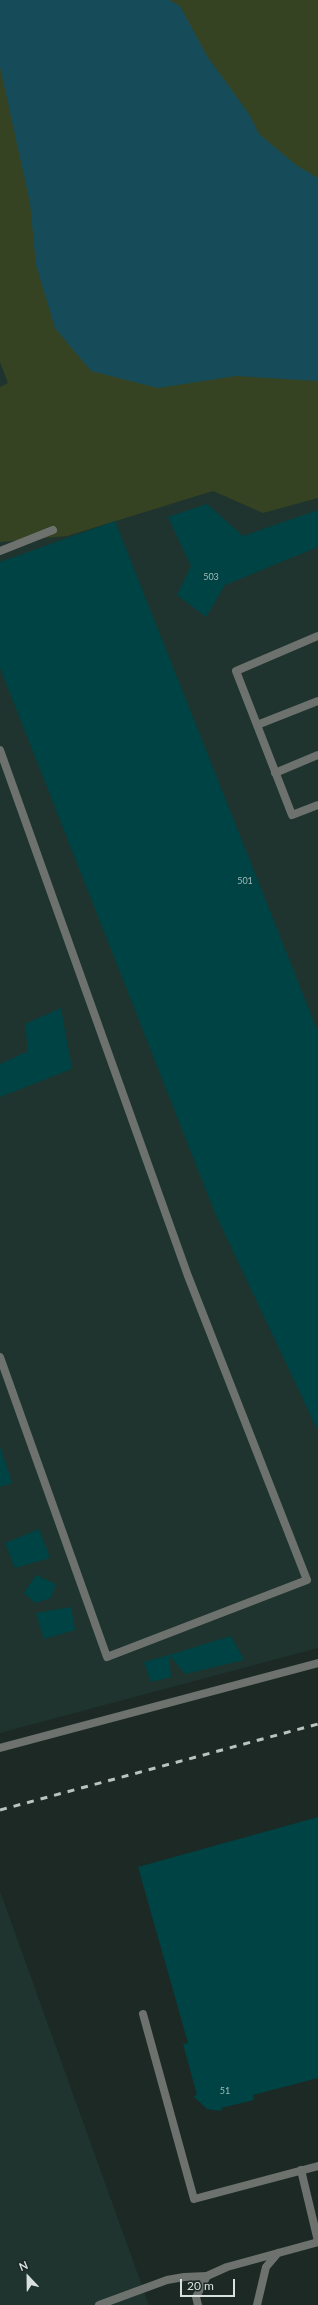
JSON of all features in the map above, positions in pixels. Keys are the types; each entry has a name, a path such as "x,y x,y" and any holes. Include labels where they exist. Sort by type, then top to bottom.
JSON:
{"street":[{"path":"0,551 53,530"},
{"path":"318,636 236,671 292,815 318,805"},
{"path":"257,725 318,701"},
{"path":"0,750 2,761 188,1276 308,1580 107,1657 0,1357"},
{"path":"275,773 318,755"},
{"path":"0,1748 318,1663"},
{"path":"143,2014 194,2199 318,2166"},
{"path":"99,2305 168,2280 184,2277 207,2276 227,2267 318,2241 301,2170"},
{"path":"256,2305 266,2267 278,2252"},
{"path":"198,2305 196,2297 207,2276"}],"shaded area":[{"path":"0,0 318,0 318,1648 0,1733"},
{"path":"0,1891 149,2305 0,2305"}],"green space":[{"path":"0,0 318,0 318,498 263,513 213,491 67,536 0,542 0,387 8,383 0,362"}],"water":[{"path":"0,0 169,0 180,6 207,56 249,114 259,134 296,165 318,178 318,381 236,376 158,388 91,371 55,328 36,265 30,203 0,67"}],"building":[{"path":"207,504 243,536 318,510 318,547 225,585 206,617 177,595 191,566 168,517"},
{"path":"115,521 318,1032 318,1431 215,1213 0,668 0,562"},
{"path":"61,1008 72,1069 0,1097 0,1064 28,1051 25,1024"},
{"path":"0,1446 12,1483 0,1487"},
{"path":"39,1529 50,1558 15,1568 5,1543"},
{"path":"36,1575 56,1584 51,1598 35,1603 24,1593"},
{"path":"71,1607 75,1630 44,1639 36,1613"},
{"path":"231,1636 244,1660 185,1674 169,1655"},
{"path":"169,1655 171,1677 151,1682 144,1662"},
{"path":"318,1817 318,2078 253,2095 254,2100 221,2108 221,2111 207,2109 193,2096 197,2095 183,2044 188,2043 138,1867"}],"railway":[{"path":"0,1810 318,1724"}]}
